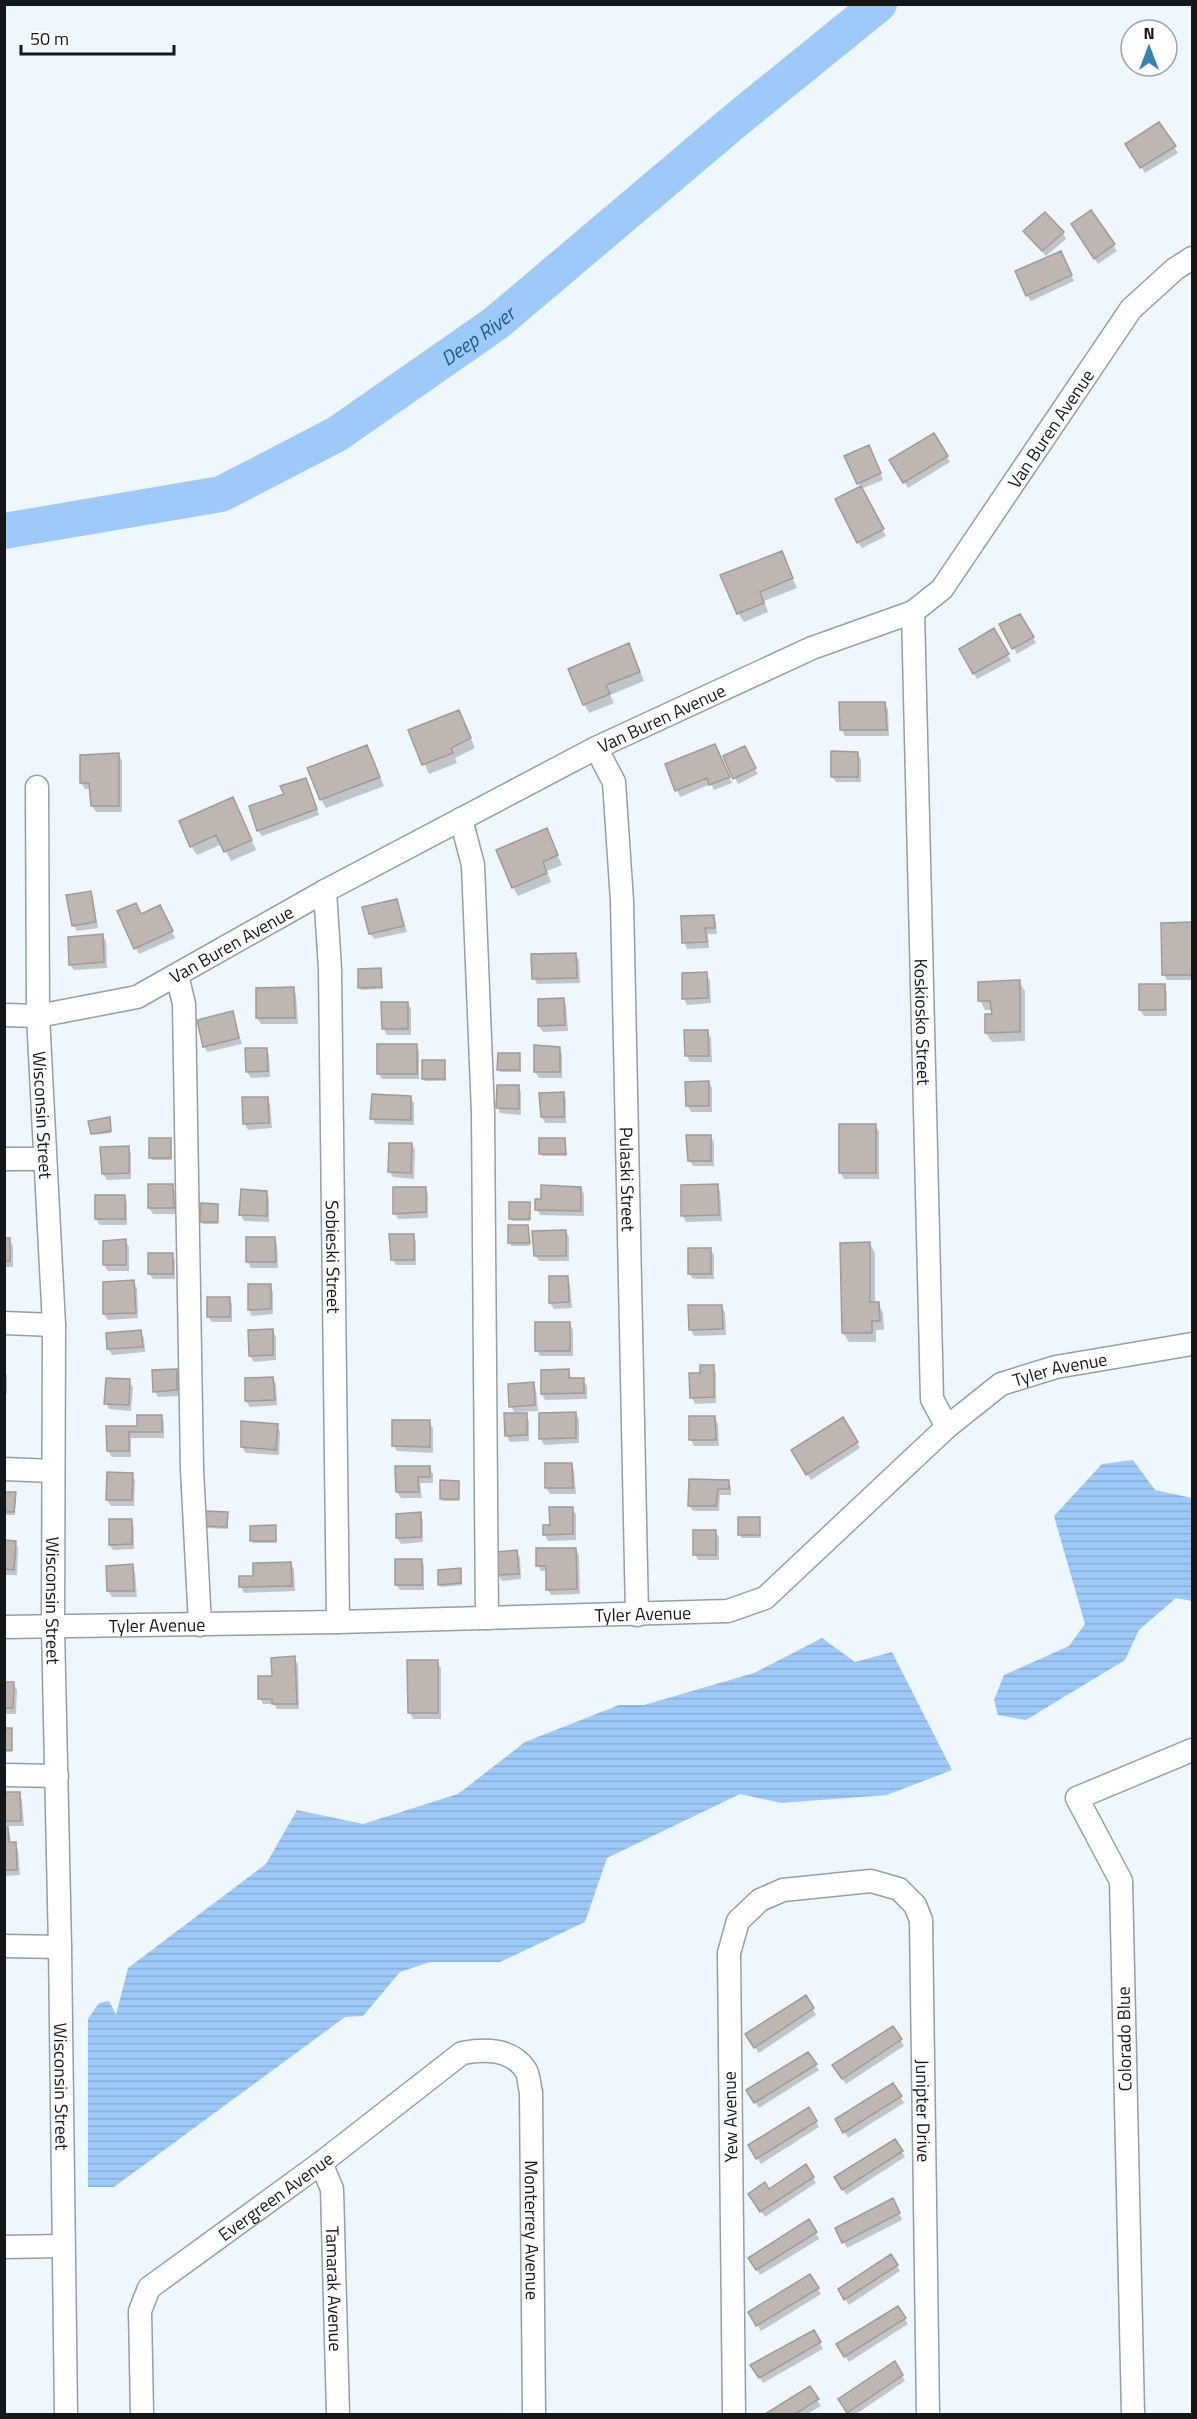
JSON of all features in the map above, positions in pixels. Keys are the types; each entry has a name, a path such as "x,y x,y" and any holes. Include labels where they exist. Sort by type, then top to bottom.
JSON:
{"street":[{"name":"Van Buren Avenue","path":"4,1015 38,1016 137,997 325,891 596,748 812,648 913,612 942,589 1131,309 1175,269 1192,258"},
{"name":"Koskiosko Street","path":"913,612 932,1399 947,1427"},
{"name":"Pulaski Street","path":"596,748 614,782 622,902 637,1615"},
{"name":"Wisconsin Street","path":"37,787 38,1016 54,1325 53,1627 66,2415"},
{"path":"461,819 473,865 483,1113 487,1618"},
{"name":"Sobieski Street","path":"325,891 330,969 338,1622"},
{"path":"177,975 184,1004 192,1469 200,1625"},
{"path":"4,1159 45,1159"},
{"path":"4,1323 54,1325"},
{"name":"Tyler Avenue","path":"4,1627 338,1622 728,1611 765,1598 947,1427 1001,1384 1056,1367 1192,1344"},
{"path":"4,1469 53,1471"},
{"name":"Colorado Blue","path":"1133,2415 1121,1881 1077,1798 1192,1750"},
{"path":"4,1775 57,1776"},
{"name":"Junipter Drive","path":"827,1886 871,1881 899,1889 915,1905 921,1920 928,2415"},
{"name":"Yew Avenue","path":"734,2415 729,1953 738,1921 760,1900 783,1890 827,1886"},
{"path":"4,1946 60,1947"},
{"name":"Evergreen Avenue","path":"142,2415 140,2311 149,2288 321,2163 462,2053 485,2049 509,2054"},
{"name":"Monterrey Avenue","path":"509,2054 525,2069 531,2092 534,2415"},
{"name":"Tamarak Avenue","path":"321,2163 332,2189 338,2415"},
{"path":"4,2247 63,2246"}],"water":[{"path":"1133,1460 1155,1490 1192,1498 1192,1601 1176,1598 1139,1630 1125,1660 1026,1720 998,1715 994,1700 1004,1675 1069,1646 1085,1624 1054,1516 1102,1464"},
{"path":"822,1638 855,1662 892,1652 952,1770 887,1795 781,1803 740,1794 607,1858 585,1922 500,1962 430,1962 400,1972 363,2016 345,2017 114,2187 88,2187 88,2019 99,2003 109,2001 116,2015 128,1968 266,1864 297,1810 363,1824 458,1794 525,1742 619,1705 644,1705 754,1673"}],"building":[{"path":"1159,122 1176,146 1140,168 1125,144"},
{"path":"1091,210 1115,244 1094,259 1071,224"},
{"path":"1045,212 1064,232 1042,251 1023,231"},
{"path":"1061,251 1072,275 1026,296 1015,271"},
{"path":"934,433 948,456 903,483 889,460"},
{"path":"869,445 881,473 857,484 844,456"},
{"path":"861,486 884,529 857,543 835,499"},
{"path":"782,551 793,578 760,592 764,603 737,614 720,575"},
{"path":"1020,614 1034,637 1012,649 999,624"},
{"path":"994,628 1009,654 973,674 959,649"},
{"path":"629,643 640,672 606,685 610,694 583,705 568,669"},
{"path":"839,702 885,702 887,730 840,730"},
{"path":"459,710 471,738 451,748 453,753 422,765 408,730"},
{"path":"715,744 730,777 709,785 707,778 675,791 665,764"},
{"path":"367,745 380,777 320,800 307,768"},
{"path":"745,746 756,768 733,779 723,756"},
{"path":"831,751 858,752 858,777 831,777"},
{"path":"119,753 119,806 91,806 89,783 80,783 80,755"},
{"path":"306,778 317,809 257,831 249,806 284,794 280,786"},
{"path":"233,797 252,840 224,852 216,835 190,847 179,821"},
{"path":"547,828 558,855 543,862 547,873 512,888 496,850"},
{"path":"91,891 96,922 72,926 66,895"},
{"path":"397,899 404,926 369,934 362,907"},
{"path":"136,903 141,914 160,905 173,931 134,949 117,911"},
{"path":"714,915 715,928 705,928 707,942 682,943 681,916"},
{"path":"1192,922 1192,975 1162,975 1161,923"},
{"path":"103,934 104,962 69,965 68,937"},
{"path":"576,953 577,978 532,979 531,954"},
{"path":"381,968 382,987 358,988 358,969"},
{"path":"707,972 708,998 682,999 682,973"},
{"path":"1020,980 1020,1032 985,1033 985,1014 992,1014 990,1001 978,1001 978,982"},
{"path":"1139,984 1165,984 1165,1010 1139,1010"},
{"path":"294,987 295,1018 256,1018 256,988"},
{"path":"564,998 565,1025 538,1026 538,999"},
{"path":"381,1002 408,1002 408,1029 382,1029"},
{"path":"233,1011 239,1038 203,1047 197,1020"},
{"path":"684,1030 708,1030 709,1056 685,1056"},
{"path":"377,1044 417,1044 417,1074 377,1074"},
{"path":"534,1045 560,1047 560,1072 534,1072"},
{"path":"245,1048 267,1048 268,1071 246,1072"},
{"path":"498,1053 520,1053 520,1070 497,1070"},
{"path":"422,1060 445,1060 445,1079 422,1079"},
{"path":"709,1081 709,1106 686,1106 685,1082"},
{"path":"497,1085 519,1085 519,1109 496,1108"},
{"path":"564,1092 564,1117 541,1117 539,1093"},
{"path":"372,1094 411,1096 411,1120 370,1119"},
{"path":"242,1097 268,1097 269,1123 243,1124"},
{"path":"110,1117 111,1131 91,1134 88,1121"},
{"path":"839,1124 876,1124 876,1173 839,1173"},
{"path":"686,1135 711,1135 711,1161 688,1161"},
{"path":"149,1138 171,1138 171,1158 149,1158"},
{"path":"539,1138 565,1138 566,1154 539,1154"},
{"path":"389,1143 412,1143 411,1173 388,1172"},
{"path":"129,1146 129,1173 102,1174 100,1147"},
{"path":"148,1184 173,1184 174,1208 148,1208"},
{"path":"718,1184 719,1215 681,1216 681,1185"},
{"path":"541,1185 581,1187 581,1211 535,1210 535,1199 541,1199"},
{"path":"393,1187 426,1187 426,1212 393,1214"},
{"path":"241,1189 267,1191 267,1216 239,1215"},
{"path":"95,1195 125,1195 125,1219 95,1219"},
{"path":"509,1202 530,1202 530,1219 509,1219"},
{"path":"201,1203 218,1204 218,1222 200,1222"},
{"path":"508,1225 528,1225 530,1243 508,1243"},
{"path":"566,1230 566,1256 534,1256 532,1231"},
{"path":"389,1234 414,1234 414,1260 391,1260"},
{"path":"246,1237 275,1237 276,1262 246,1262"},
{"path":"4,1238 10,1238 10,1261 4,1261"},
{"path":"126,1239 126,1265 103,1265 103,1241"},
{"path":"870,1242 870,1302 879,1302 880,1321 872,1321 872,1333 842,1333 840,1243"},
{"path":"688,1248 711,1248 711,1274 688,1274"},
{"path":"148,1253 173,1253 173,1274 148,1274"},
{"path":"549,1276 568,1276 569,1302 549,1303"},
{"path":"134,1280 136,1313 103,1314 103,1282"},
{"path":"248,1284 271,1284 271,1309 248,1310"},
{"path":"207,1297 230,1297 230,1317 207,1317"},
{"path":"688,1305 722,1305 723,1329 689,1330"},
{"path":"535,1322 570,1322 570,1351 535,1351"},
{"path":"273,1329 273,1355 249,1356 248,1330"},
{"path":"141,1330 143,1347 107,1349 106,1333"},
{"path":"700,1365 714,1365 714,1397 690,1398 689,1373 700,1373"},
{"path":"177,1369 177,1390 153,1392 152,1370"},
{"path":"569,1369 569,1378 584,1378 584,1393 541,1394 541,1370"},
{"path":"273,1377 275,1400 245,1401 245,1378"},
{"path":"106,1378 130,1379 129,1405 104,1404"},
{"path":"534,1382 535,1405 509,1407 508,1384"},
{"path":"576,1412 576,1438 539,1439 539,1413"},
{"path":"504,1413 527,1413 527,1435 505,1436"},
{"path":"137,1415 162,1415 162,1432 129,1432 129,1451 107,1451 106,1426 137,1426"},
{"path":"689,1416 715,1416 716,1440 689,1440"},
{"path":"843,1417 858,1442 806,1475 791,1450"},
{"path":"392,1420 430,1420 430,1447 392,1446"},
{"path":"241,1421 278,1424 276,1450 241,1447"},
{"path":"545,1463 572,1463 573,1488 545,1488"},
{"path":"395,1466 430,1466 430,1477 418,1477 419,1492 396,1492"},
{"path":"107,1472 133,1473 132,1500 106,1500"},
{"path":"689,1479 729,1480 729,1489 718,1489 716,1506 688,1506"},
{"path":"440,1480 459,1481 459,1499 440,1499"},
{"path":"4,1492 16,1492 14,1512 4,1512"},
{"path":"549,1507 573,1507 573,1534 543,1535 543,1525 550,1525"},
{"path":"204,1511 228,1512 227,1527 203,1526"},
{"path":"421,1512 421,1537 396,1538 396,1514"},
{"path":"738,1517 760,1517 760,1535 738,1535"},
{"path":"109,1519 132,1519 132,1544 109,1545"},
{"path":"276,1525 276,1541 250,1541 250,1526"},
{"path":"693,1530 716,1530 716,1555 693,1555"},
{"path":"4,1540 16,1541 14,1570 4,1569"},
{"path":"536,1548 576,1548 577,1589 546,1590 546,1566 536,1566"},
{"path":"517,1550 519,1574 497,1575 497,1552"},
{"path":"395,1559 422,1559 422,1585 395,1585"},
{"path":"291,1562 292,1586 239,1587 239,1576 253,1576 253,1563"},
{"path":"133,1564 134,1591 107,1591 106,1566"},
{"path":"461,1568 461,1583 438,1585 438,1570"},
{"path":"295,1656 297,1704 272,1704 272,1699 258,1699 258,1676 272,1676 271,1658"},
{"path":"407,1660 438,1660 438,1713 408,1713"},
{"path":"4,1682 14,1682 13,1708 4,1708"},
{"path":"4,1728 12,1728 12,1750 4,1750"},
{"path":"4,1792 20,1792 21,1821 4,1821"},
{"path":"8,1827 9,1842 16,1842 17,1870 4,1870 4,1828"},
{"path":"806,1995 814,2008 754,2048 745,2034"},
{"path":"893,2026 902,2039 842,2079 832,2065"},
{"path":"808,2052 817,2064 754,2103 746,2090"},
{"path":"893,2083 902,2096 843,2133 835,2119"},
{"path":"809,2107 817,2121 756,2159 748,2145"},
{"path":"895,2139 903,2151 842,2190 834,2177"},
{"path":"806,2164 814,2177 760,2212 748,2194 765,2182 769,2189"},
{"path":"893,2198 900,2213 842,2243 835,2228"},
{"path":"809,2219 817,2232 756,2270 748,2258"},
{"path":"891,2254 898,2265 844,2300 838,2289"},
{"path":"810,2274 819,2288 756,2326 748,2312"},
{"path":"898,2306 906,2318 844,2357 836,2344"},
{"path":"814,2330 821,2342 759,2378 750,2365"},
{"path":"895,2361 903,2375 847,2413 838,2399"},
{"path":"810,2386 819,2399 795,2414 765,2414"}],"waterway":[{"name":"Deep River","path":"4,531 221,494 337,434 496,323 736,120 879,4"}]}
